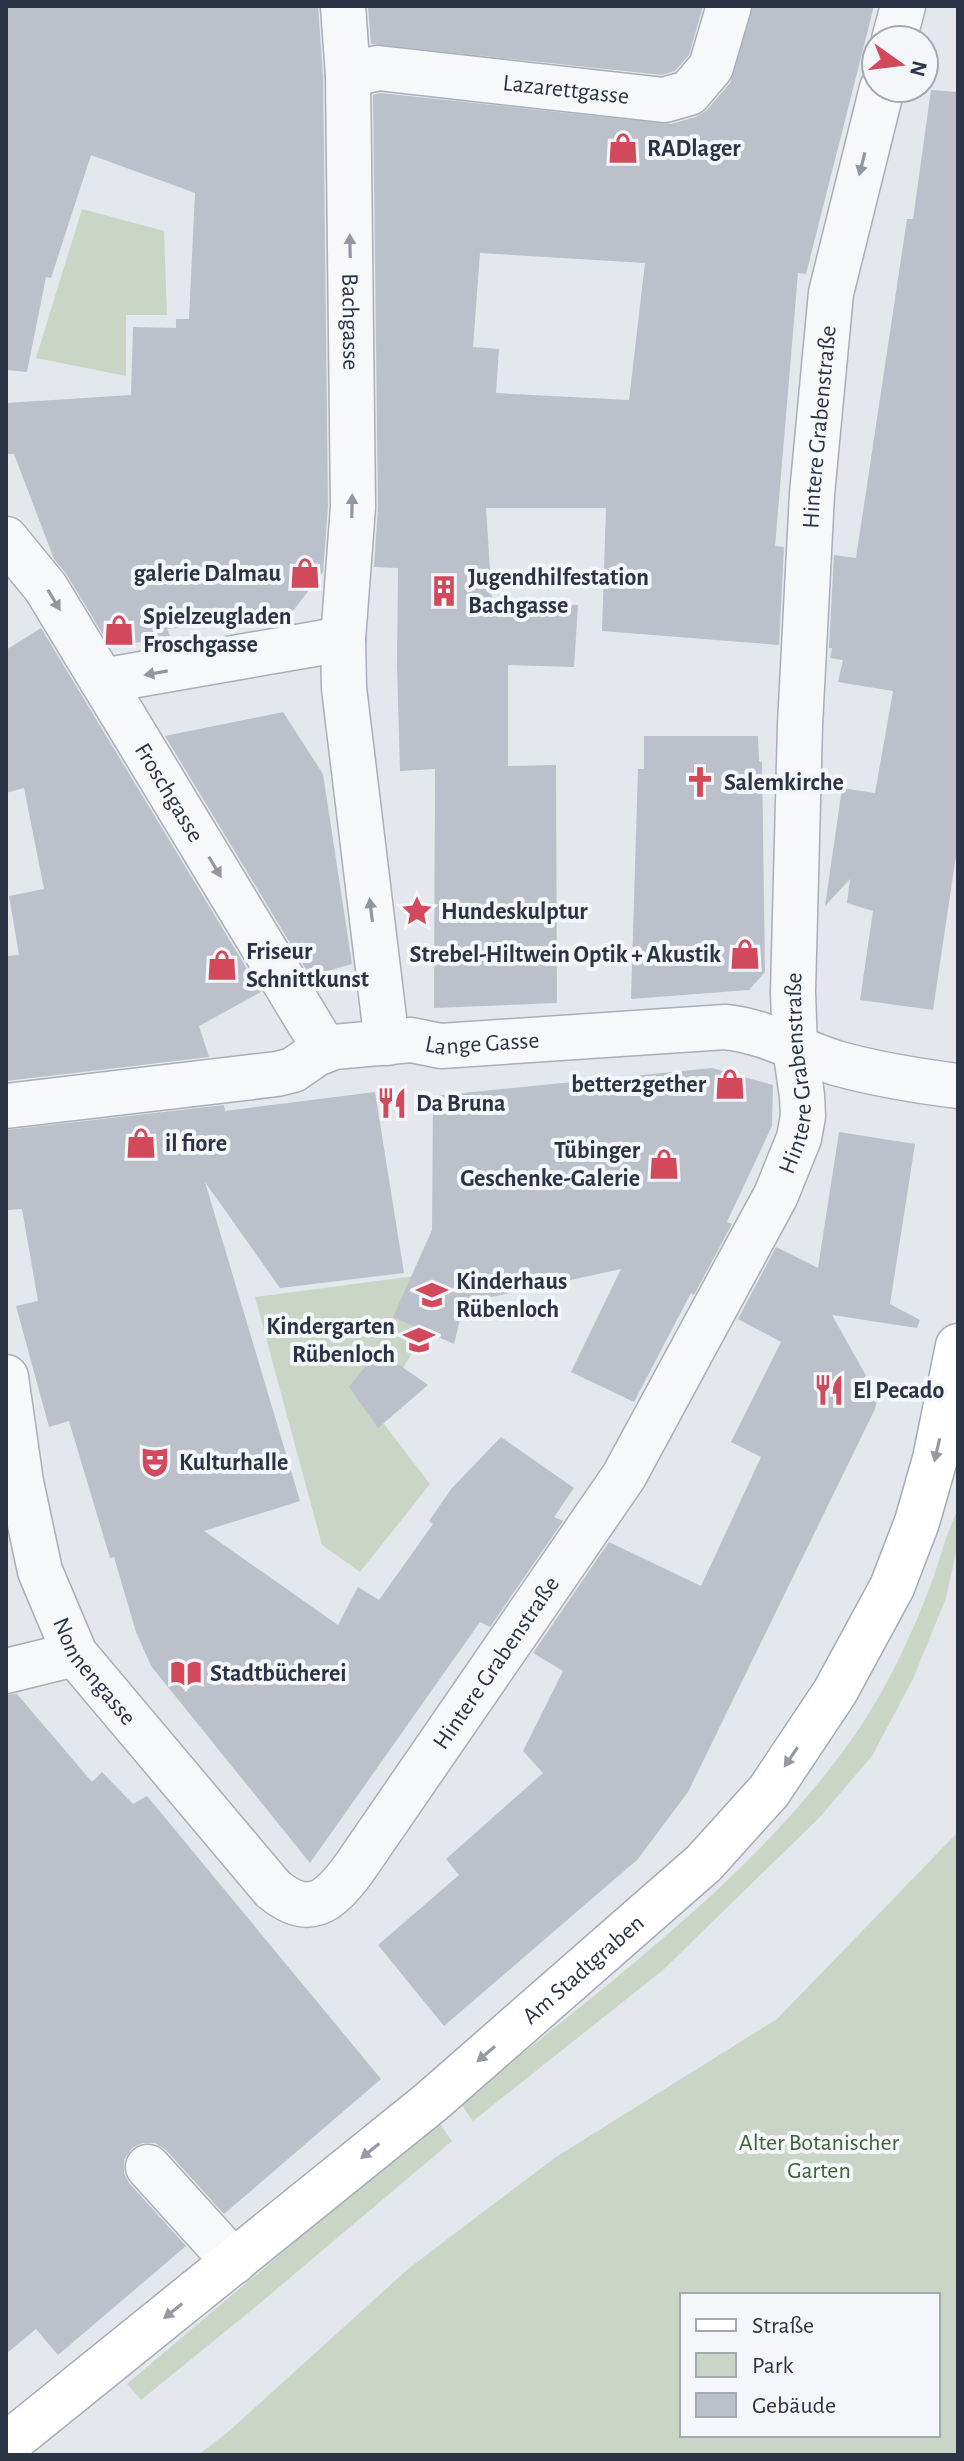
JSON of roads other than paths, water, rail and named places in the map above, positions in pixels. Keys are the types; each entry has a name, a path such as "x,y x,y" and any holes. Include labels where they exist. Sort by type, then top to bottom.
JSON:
{"main road":[{"name":"Am Stadtgraben","path":"6,2445 431,2102 694,1872 769,1791 835,1692 892,1587 917,1522 935,1459 958,1346"}],"street":[{"name":"Bachgasse","path":"343,6 348,75 353,507 343,639 344,688 387,1043"},
{"name":"Lazarettgasse","path":"348,75 378,68 664,100 689,93 711,67 729,6"},
{"name":"Hintere Grabenstraße","path":"297,1906 324,1900 337,1891 353,1870 624,1476 776,1195 799,1138 803,1116 795,1048 793,992 800,725 812,494 831,293 878,104"},
{"name":"Froschgasse","path":"6,539 46,588 325,1049"},
{"path":"102,681 343,639"},
{"name":"Lange Gasse","path":"6,1106 277,1074 293,1070 325,1049 411,1040 441,1046 725,1027 754,1031 858,1069 958,1086"},
{"name":"Nonnengasse","path":"6,1377 21,1482 40,1571 75,1654 273,1889 297,1906"},
{"path":"6,1671 75,1654"},
{"path":"148,2167 234,2262"}],"place":[{"name":"RADlager","path":"623,148"},
{"name":"galerie Dalmau","path":"305,573"},
{"name":"Jugendhilfestation Bachgasse","path":"444,591"},
{"name":"Spielzeugladen Froschgasse","path":"119,630"},
{"name":"Salemkirche","path":"700,782"},
{"name":"Hundeskulptur","path":"417,911"},
{"name":"Strebel-Hiltwein Optik + Akustik","path":"745,954"},
{"name":"Friseur Schnittkunst","path":"222,965"},
{"name":"better2gether","path":"730,1084"},
{"name":"Da Bruna","path":"392,1103"},
{"name":"il fiore","path":"141,1143"},
{"name":"Tübinger Geschenke-Galerie","path":"664,1164"},
{"name":"Kinderhaus Rübenloch","path":"432,1295"},
{"name":"Kindergarten Rübenloch","path":"419,1340"},
{"name":"El Pecado","path":"829,1390"},
{"name":"Kulturhalle","path":"155,1462"},
{"name":"Stadtbücherei","path":"186,1673"}],"park label":[{"name":"Alter Botanischer Garten","path":"819,2156"}]}
